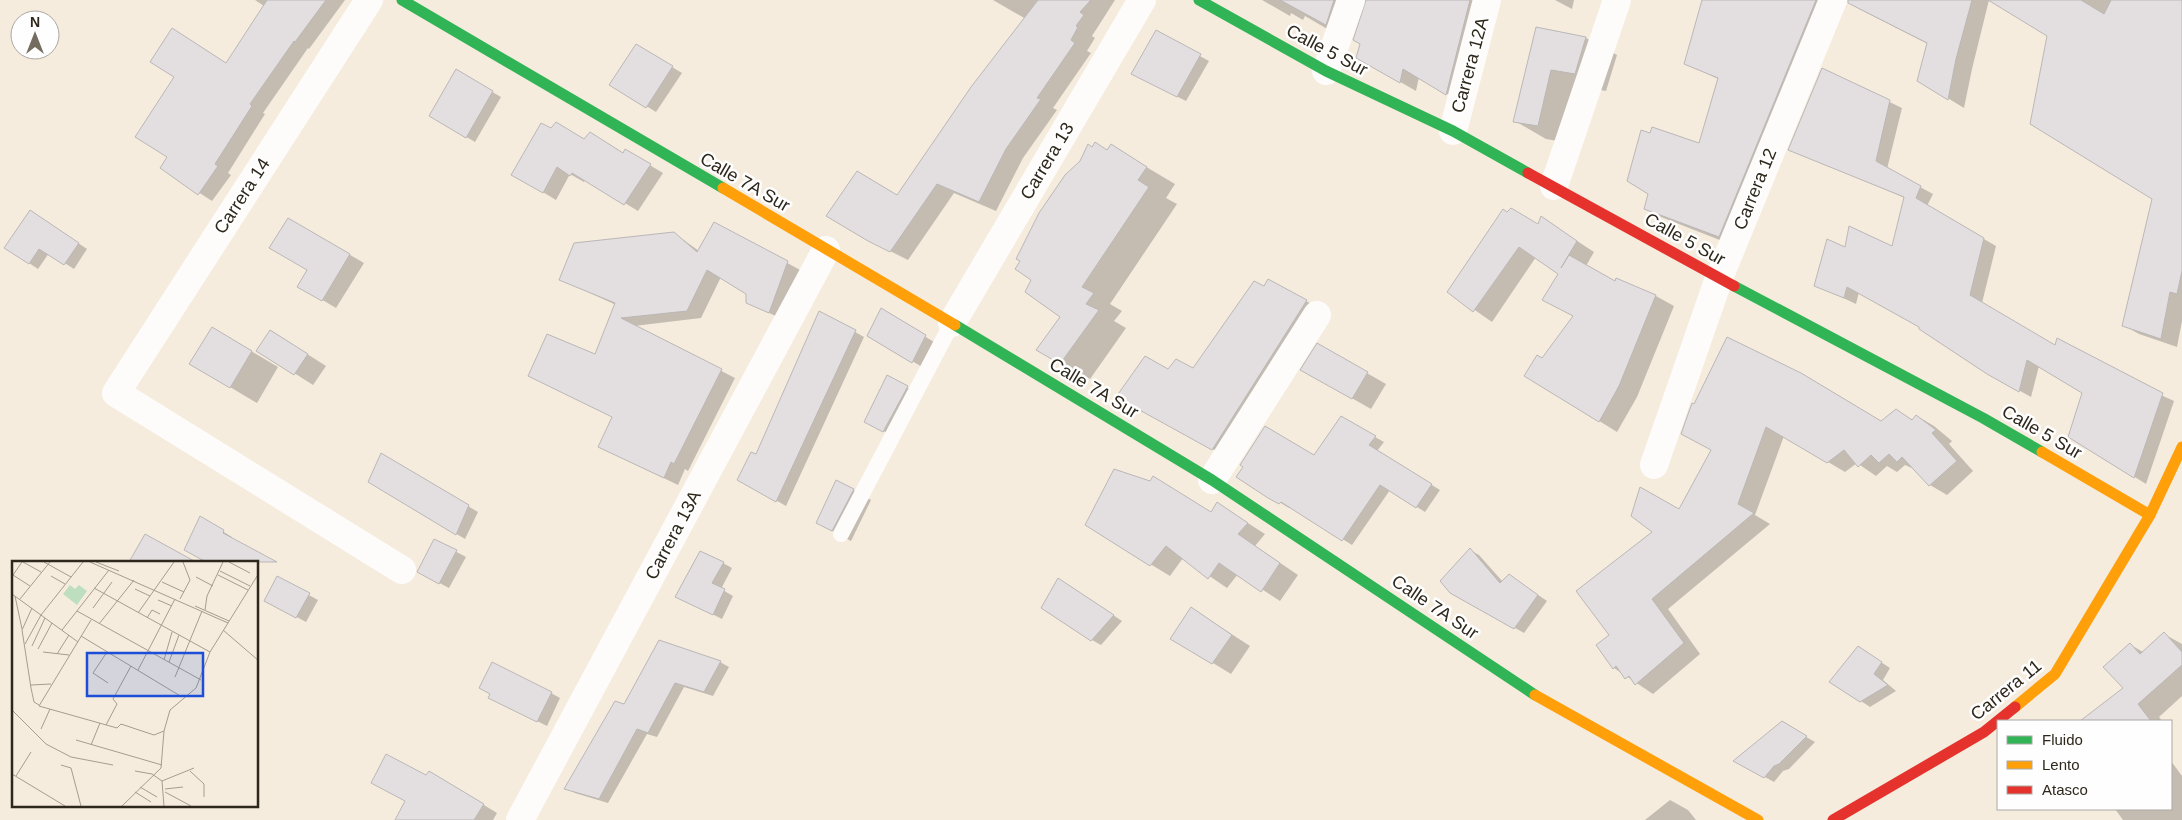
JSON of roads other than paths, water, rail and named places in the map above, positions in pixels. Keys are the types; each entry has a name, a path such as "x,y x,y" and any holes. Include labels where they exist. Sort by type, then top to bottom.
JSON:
{"street":[{"name":"Carrera 14","path":"368,0 116,393 402,570"},
{"name":"Calle 7A Sur","path":"402,0 952,323 1212,480 1531,692 1758,820"},
{"name":"Carrera 13","path":"952,323 1142,0"},
{"name":"Calle 5 Sur","path":"1199,0 1326,71 1453,130 1718,278 1983,418 2150,516"},
{"path":"1326,71 1351,0"},
{"name":"Carrera 12A","path":"1453,130 1487,0"},
{"path":"1554,186 1617,0"},
{"name":"Carrera 12","path":"1654,465 1718,278 1833,0"},
{"name":"Carrera 13A","path":"520,820 826,250"},
{"path":"1212,480 1316,315"},
{"name":"Carrera 11","path":"1999,720 2055,674 2150,516 2182,447"},
{"name":"Carrera 11","path":"1833,820 1984,732 1997,721"}],"lane":[{"path":"842,534 952,323"}]}
